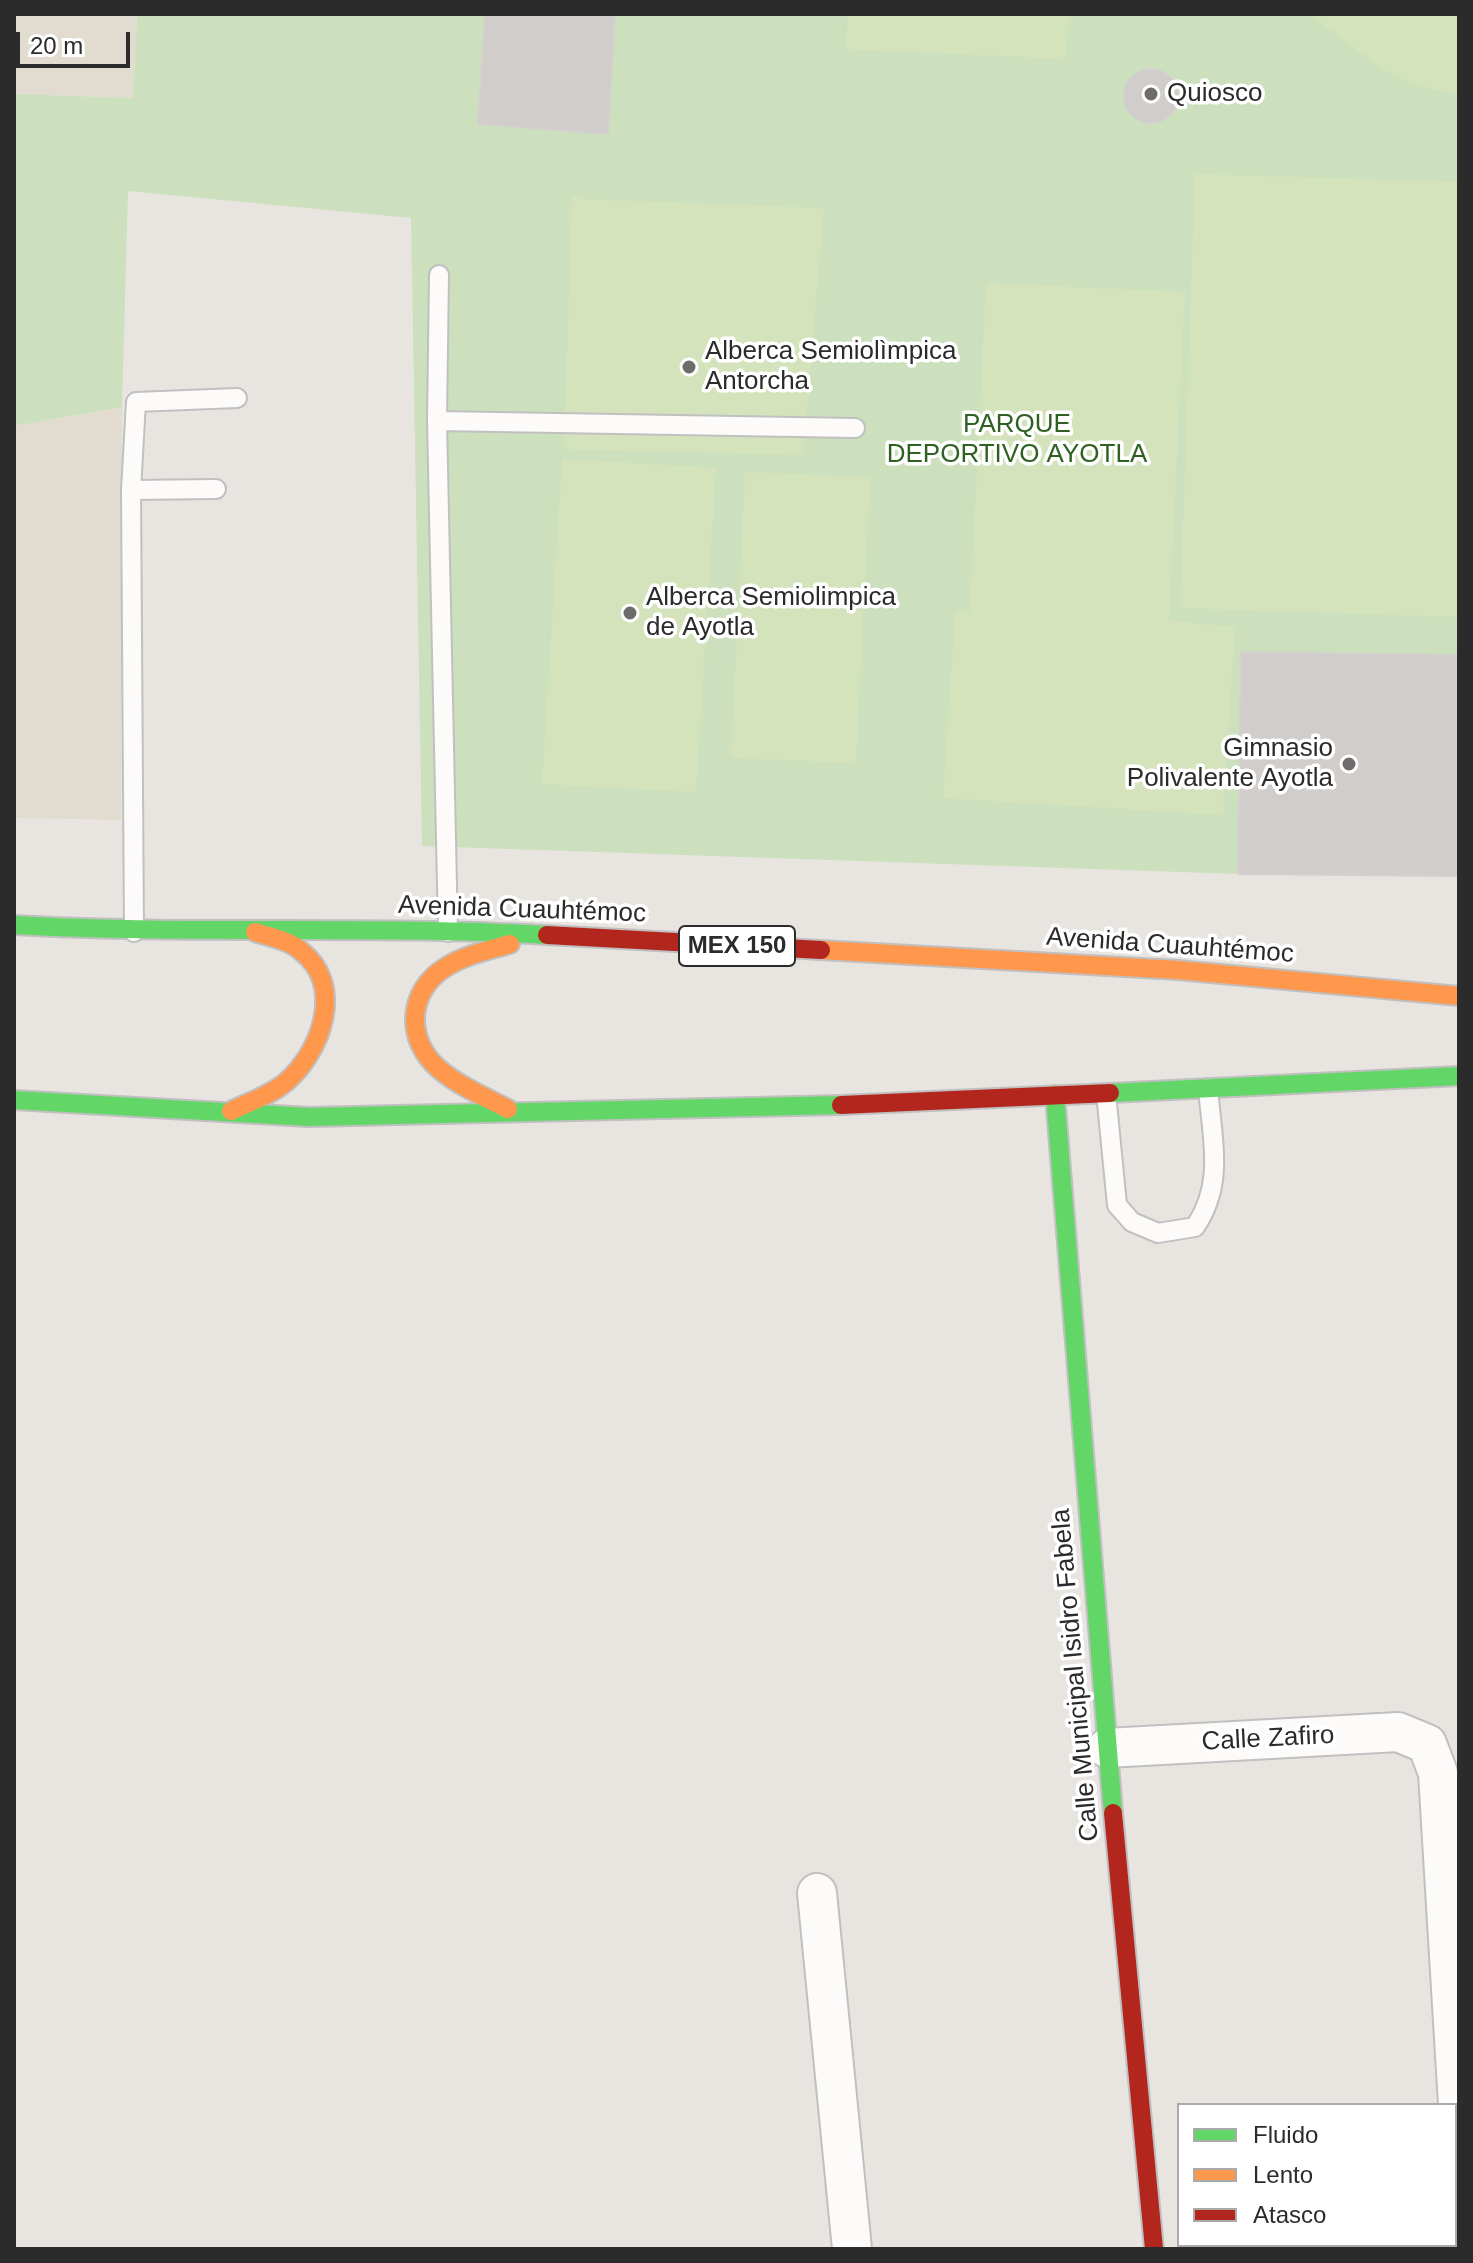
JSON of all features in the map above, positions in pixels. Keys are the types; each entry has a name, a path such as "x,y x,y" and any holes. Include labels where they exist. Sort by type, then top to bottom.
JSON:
{"main road":[{"name":"Avenida Cuauhtémoc","path":"14,925 134,932 246,928 538,934 1178,970 1459,996"},
{"path":"229,1112 286,1082 317,1046 327,1007 320,976 302,951 246,928"},
{"path":"515,1112 450,1080 429,1061 416,1038 413,1015 420,995 434,975 452,963 538,934"},
{"path":"14,1100 309,1117 846,1105 1459,1076"},
{"name":"Calle Municipal Isidro Fabela","path":"1055,1095 1107,1748 1154,2249"}],"street":[{"name":"Calle Zafiro","path":"1107,1748 1398,1732 1427,1744 1438,1773 1459,2121"},
{"path":"817,1893 852,2249"}],"lane":[{"path":"439,275 437,421 448,932"},
{"path":"134,932 131,490 136,402 237,398"},
{"path":"437,421 855,428"},
{"path":"131,490 216,489"},
{"path":"1106,1093 1117,1205 1132,1222 1158,1233 1195,1227 1210,1204 1215,1176 1208,1088"}],"shaded area":[{"path":"14,14 137,14 133,98 14,94"},
{"path":"122,407 121,820 14,818 14,426"}],"green space":[{"name":"PARQUE DEPORTIVO AYOTLA","path":"137,14 1459,14 1459,876 1238,874 422,846 411,218 128,191 122,407 14,426 14,94 133,98"},
{"path":"848,14 1069,14 1066,59 846,49"},
{"path":"1309,14 1459,14 1459,94 1416,86 1381,68"},
{"path":"1195,174 1459,182 1459,617 1180,608"},
{"name":"Alberca Semiolìmpica Antorcha","path":"572,195 583,199 824,208 803,455 564,449"},
{"path":"986,283 1185,292 1169,621 1235,627 1223,815 943,798 955,611 970,612"},
{"name":"Alberca Semiolimpica de Ayotla","path":"562,459 716,468 696,792 542,784"},
{"path":"745,472 870,477 856,763 731,758"}],"building":[{"path":"485,14 615,14 608,134 478,124"},
{"name":"Quiosco","path":"1151,69 1170,77 1178,96 1170,115 1151,123 1132,115 1124,96 1132,77"},
{"name":"Gimnasio Polivalente Ayotla","path":"1241,652 1459,655 1459,876 1238,874"}],"traffic: fast":[{"path":"14,925 547,935"},
{"path":"1110,1093 1459,1076"},
{"path":"1055,1095 1113,1813"},
{"path":"14,1100 309,1117 841,1105"}],"traffic: slow":[{"path":"231,1111 267,1095 286,1082 310,1053 324,1018 322,981 314,965 291,944 255,932"},
{"path":"508,1109 439,1069 420,1044 415,1016 424,989 446,967 469,956 510,944"},
{"path":"821,950 1178,970 1459,996"}],"traffic: jam":[{"path":"547,935 821,950"},
{"path":"841,1105 1110,1093"},
{"path":"1113,1813 1154,2249"}],"place":[{"name":"Quiosco","path":"1151,94"},
{"name":"Alberca Semiolìmpica Antorcha","path":"689,367"},
{"name":"Alberca Semiolimpica de Ayotla","path":"630,613"},
{"name":"Gimnasio Polivalente Ayotla","path":"1349,764"}]}
